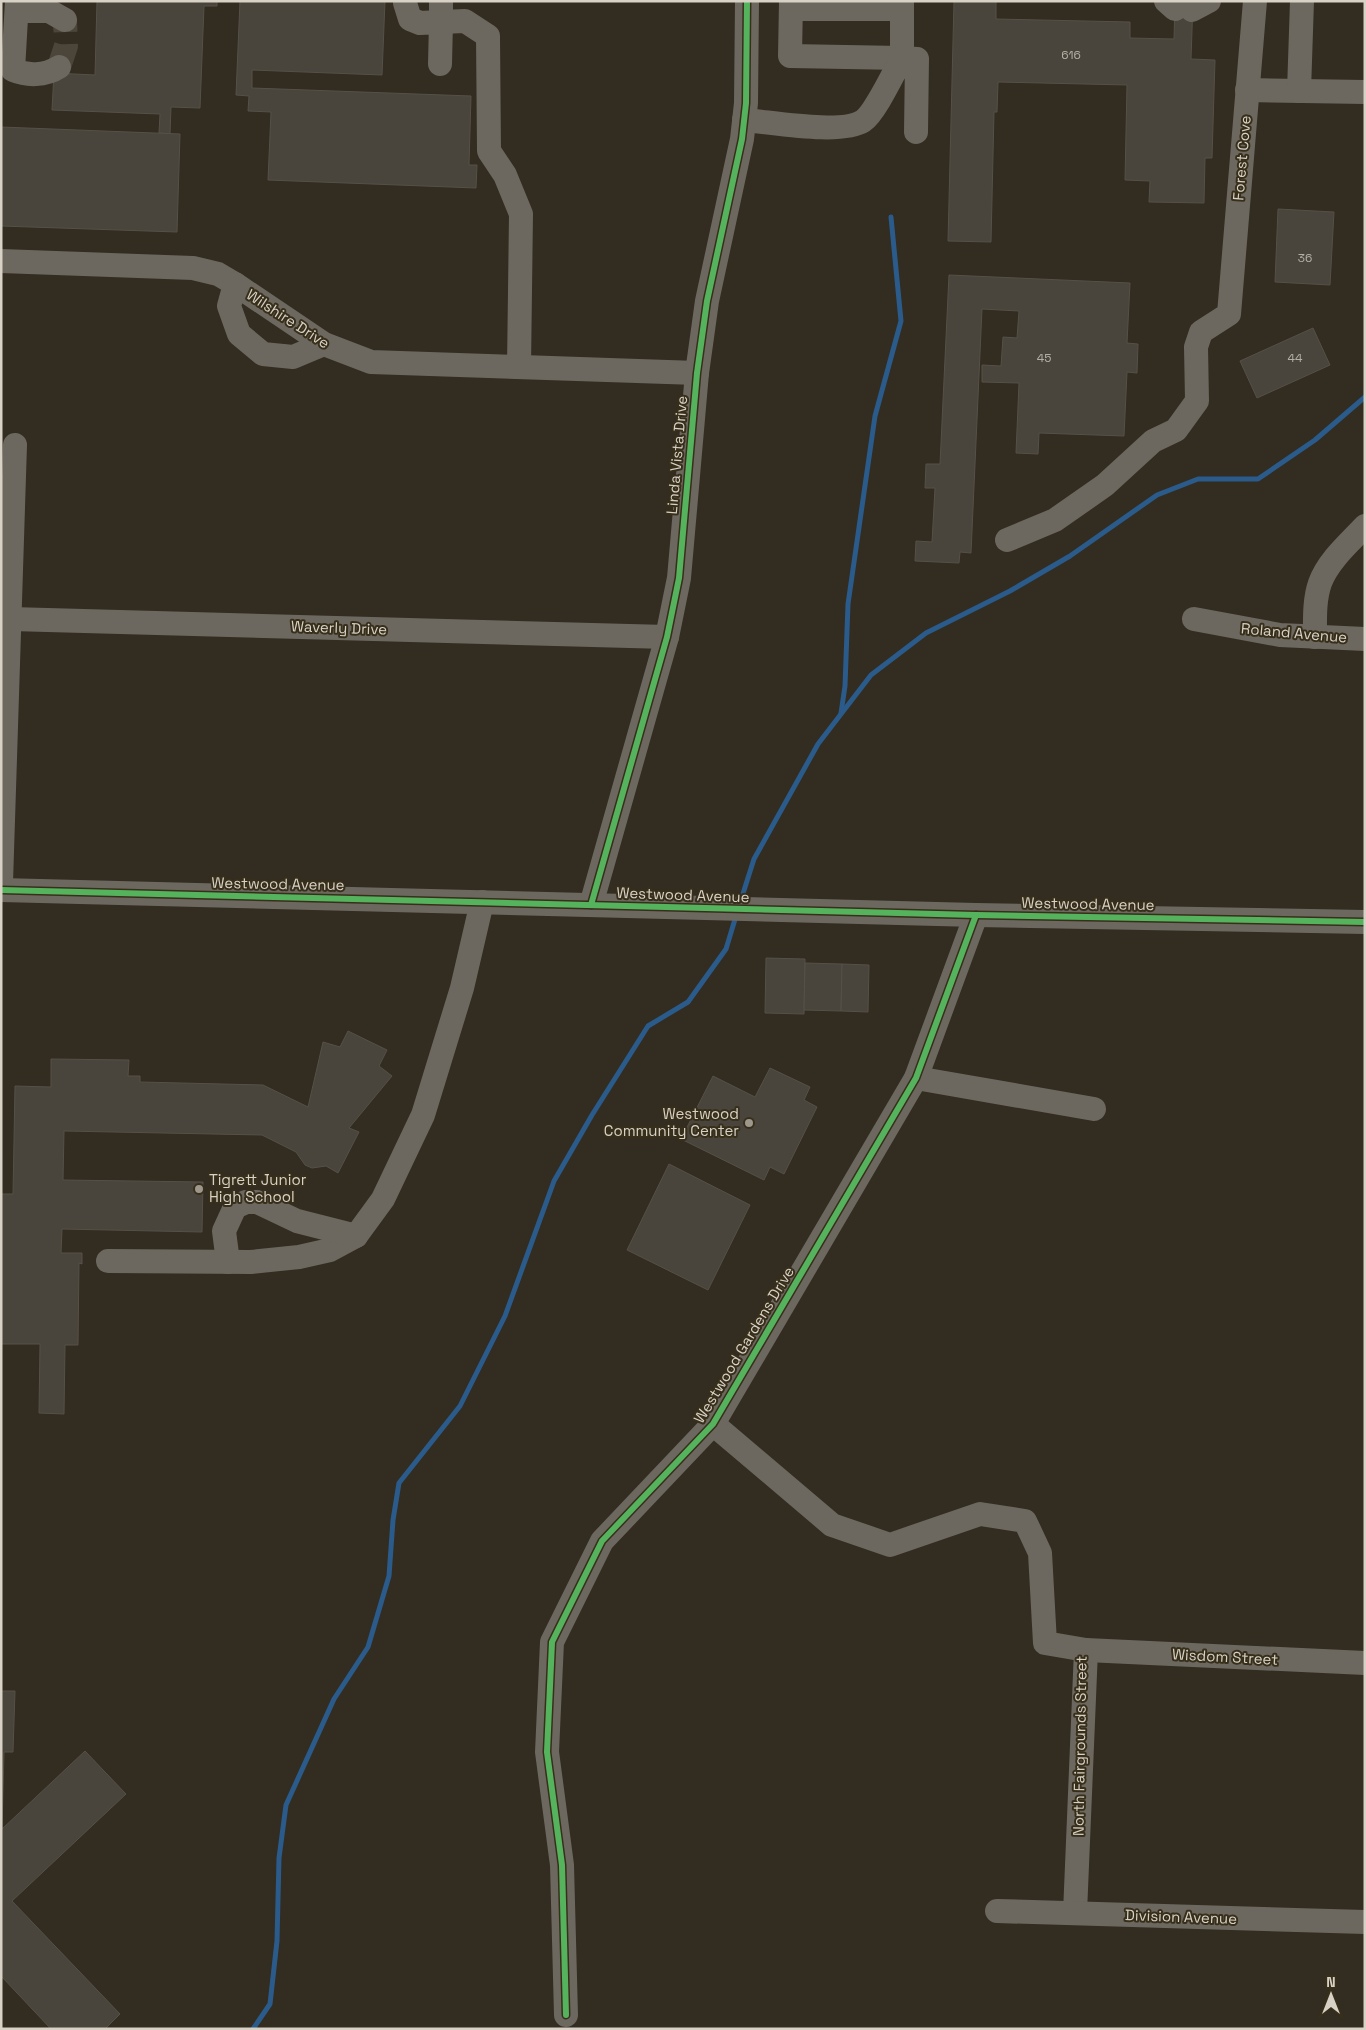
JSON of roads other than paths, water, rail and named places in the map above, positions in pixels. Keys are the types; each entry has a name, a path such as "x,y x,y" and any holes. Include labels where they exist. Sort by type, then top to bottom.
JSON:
{"street":[{"name":"Linda Vista Drive","path":"591,904 667,637 679,578 697,373 707,301 742,140 747,1"},
{"name":"Forest Cove","path":"1007,540 1055,520 1105,485 1152,441 1176,430 1197,401 1196,347 1201,332 1229,314 1255,1"},
{"path":"1299,91 1302,1"},
{"path":"405,4 410,19 420,23 441,12 465,21 488,36 489,151 505,175 521,214 519,367"},
{"path":"744,120 841,128 864,120 880,98 902,58 902,5 791,5 790,56 902,58 917,58 916,132"},
{"path":"59,67 50,73 23,74 13,70 17,6 49,11 65,20"},
{"path":"440,64 441,12"},
{"path":"1248,90 1365,92"},
{"name":"Wilshire Drive","path":"1,261 193,268 218,274 324,344 371,362 697,373"},
{"path":"235,284 229,306 239,334 263,354 293,357 324,344"},
{"path":"1,884 11,618 15,445"},
{"path":"1315,637 1316,605 1320,584 1331,564 1365,526"},
{"name":"Waverly Drive","path":"11,618 667,637"},
{"name":"Roland Avenue","path":"1194,619 1251,631 1315,637 1365,638"},
{"name":"Westwood Avenue","path":"1,890 976,915 1365,922"},
{"path":"108,1261 251,1262 299,1257 330,1250 356,1236 383,1199 423,1115 462,988 482,902"},
{"name":"Westwood Gardens Drive","path":"566,2015 562,1865 547,1752 552,1642 602,1541 714,1424 916,1078 976,915"},
{"path":"916,1078 1094,1109"},
{"path":"228,1262 224,1231 235,1207 246,1202 258,1202 297,1222 356,1236"},
{"name":"North Fairgrounds Street","path":"714,1424 832,1525 890,1545 980,1514 1026,1521 1040,1553 1045,1643 1086,1650 1076,1913"},
{"name":"Wisdom Street","path":"1086,1650 1365,1663"},
{"name":"Division Avenue","path":"998,1911 1365,1922"}],"waterway":[{"path":"841,713 845,686 848,604 875,416 901,321 891,217"},
{"path":"740,903 754,859 818,744 871,675 926,633 1010,591 1070,556 1157,495 1198,479 1258,479 1315,440 1365,397"},
{"path":"253,2029 270,2004 277,1941 279,1858 286,1805 334,1699 368,1647 389,1576 393,1520 399,1483 460,1406 505,1316 554,1181 592,1115 648,1026 688,1002 726,949 736,916"}],"tunnel":[{"path":"59,67 66,46 65,20"}],"place":[{"name":"Westwood Community Center","path":"749,1123"},
{"name":"Tigrett Junior High School","path":"199,1189"}]}
